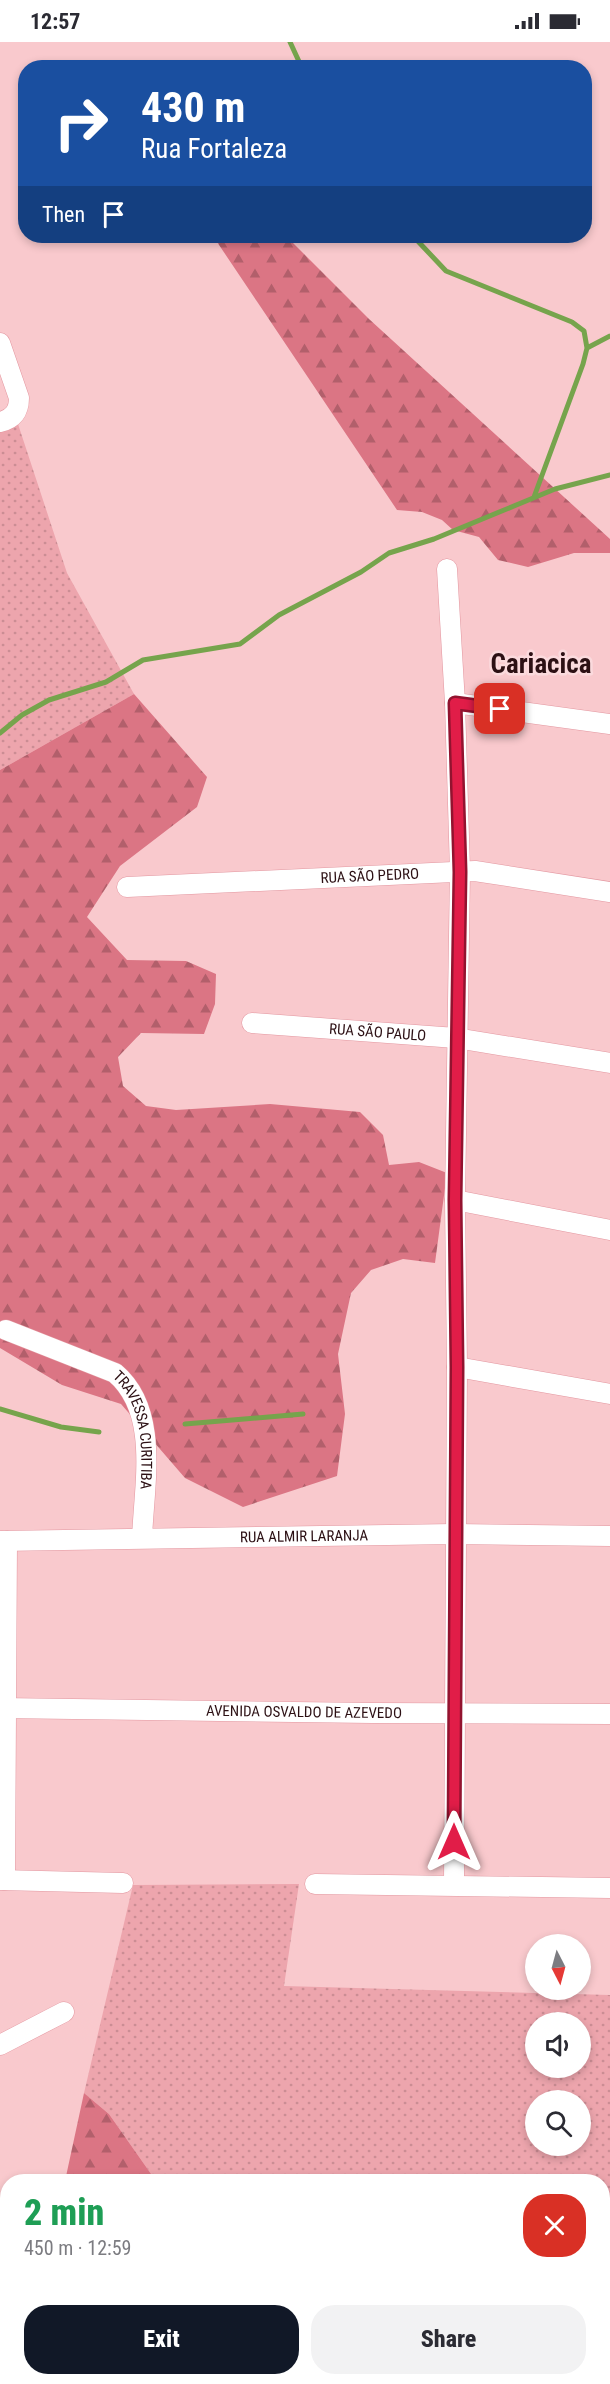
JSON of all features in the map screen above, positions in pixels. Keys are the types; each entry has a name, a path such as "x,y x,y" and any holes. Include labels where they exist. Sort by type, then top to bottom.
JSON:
{"street":[{"path":"0,343 19,398 19,407 14,416 0,422"},
{"path":"447,569 455,703 460,872 455,1200 457,1367 454,1534 454,1886"},
{"path":"455,703 610,724"},
{"name":"RUA SÃO PEDRO","path":"127,886 497,872 610,892"},
{"name":"RUA SÃO PAULO","path":"252,1023 456,1038 610,1063"},
{"path":"455,1200 610,1230"},
{"name":"TRAVESSA CURITIBA","path":"6,1330 115,1373 127,1383 137,1398 146,1432 142,1538"},
{"path":"457,1367 610,1394"},
{"name":"RUA ALMIR LARANJA","path":"3,1541 454,1534 610,1536"},
{"path":"3,1541 3,1880 123,1883"},
{"name":"AVENIDA OSVALDO DE AZEVEDO","path":"2,1708 610,1714"},
{"path":"315,1884 610,1888"},
{"path":"0,2045 64,2013"}],"shaded area":[{"path":"18,424 67,573 134,694 0,770 0,431"},
{"path":"299,1884 284,1986 525,1993 525,2000 591,2000 591,1994 610,1995 610,2174 151,2174 109,2114 84,2093 133,1885"}],"green space":[{"path":"218,243 293,243 369,319 610,539 610,553 574,553 528,567 498,560 479,537 453,530 442,520 422,512 397,510"},
{"path":"134,694 207,777 197,807 120,866 87,917 127,960 186,961 216,974 215,1004 204,1034 141,1033 118,1057 123,1086 146,1106 176,1110 270,1104 360,1112 383,1135 389,1165 419,1162 447,1173 435,1263 403,1259 371,1270 351,1293 338,1354 345,1414 337,1476 243,1507 185,1478 121,1404 62,1385 0,1348 0,770"},
{"path":"84,2093 109,2114 151,2174 67,2174"}],"waterway":[{"path":"290,42 298,60"},
{"path":"420,243 446,271 572,322 584,331 587,348 583,364 534,497"},
{"path":"587,348 610,336"},
{"path":"0,733 22,715 49,700 106,682 143,660 240,644 279,615 361,572 389,553 434,539 555,489 610,475"},
{"path":"0,1409 61,1427 99,1432"},
{"path":"185,1424 303,1414"}],"district":[{"name":"Cariacica","path":"541,664"}],"route":[{"path":"454,1842 457,1367 456,1038 460,872 455,703 500,709"}]}
